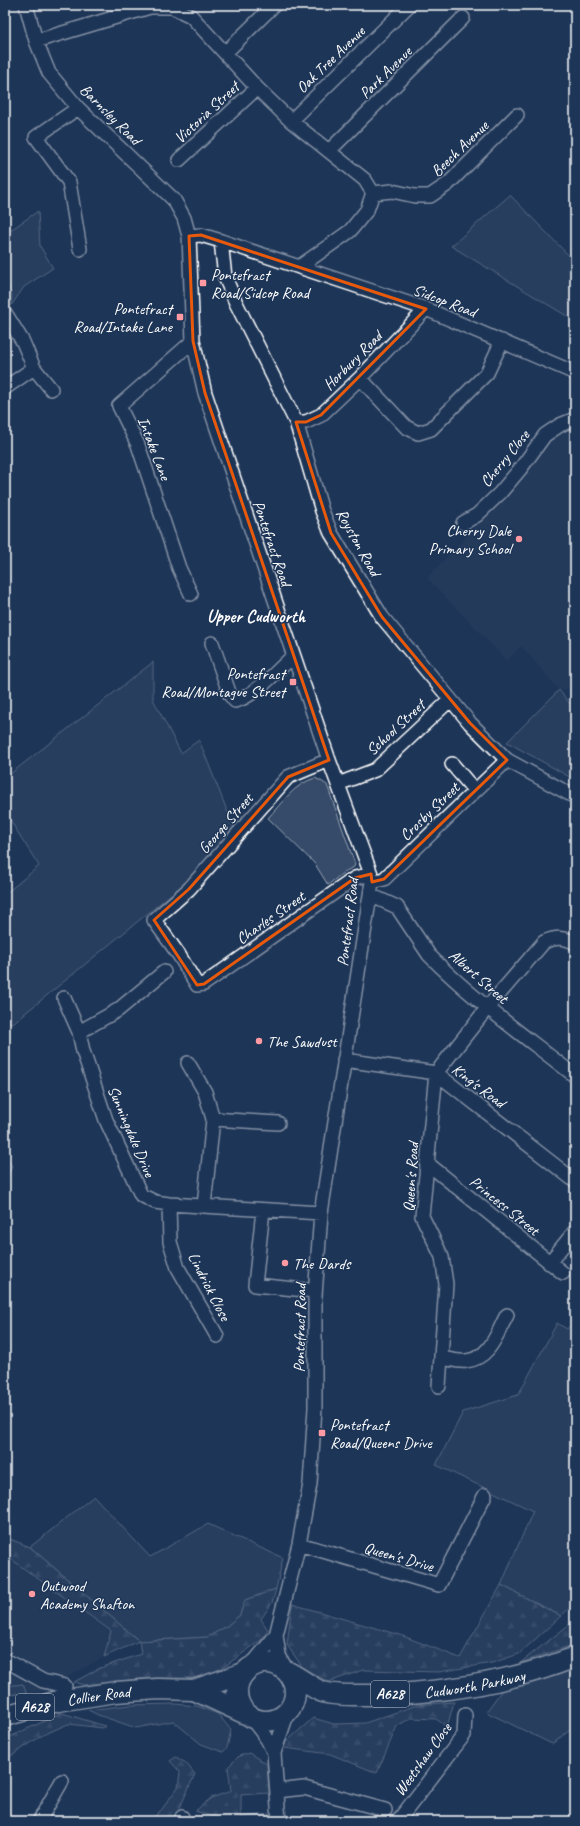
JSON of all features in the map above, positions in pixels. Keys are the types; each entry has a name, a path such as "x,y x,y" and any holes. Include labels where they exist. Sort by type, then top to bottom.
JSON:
{"highway":[{"name":"Cudworth Parkway","path":"287,1671 323,1692 357,1695 394,1694 458,1689 526,1673 575,1657"},
{"name":"A628","path":"246,1670 258,1664 268,1663 278,1665 287,1671"},
{"name":"Collier Road","path":"5,1716 49,1703 109,1693 158,1690 194,1690 246,1670"},
{"path":"246,1670 239,1680 237,1694 240,1706 249,1716"},
{"path":"287,1671 293,1679 296,1694 289,1710"},
{"name":"Collier Road","path":"194,1690 249,1716"},
{"name":"A628","path":"249,1716 261,1721 271,1721 280,1718 289,1710 323,1692"}],"street":[{"name":"Barnsley Road","path":"26,5 36,41 49,73 78,108 174,200 184,218 189,236"},
{"path":"226,52 274,5"},
{"name":"Oak Tree Avenue","path":"291,121 409,5"},
{"path":"36,41 125,9 172,7 191,16 226,52 256,88 291,121 330,150 365,180 373,193 367,210 350,231 299,267"},
{"name":"Park Avenue","path":"330,150 463,18"},
{"name":"Victoria Street","path":"179,160 256,88"},
{"path":"78,108 36,137 69,182 80,249"},
{"name":"Beech Avenue","path":"373,193 392,191 415,196 430,196 448,184 517,115"},
{"path":"189,236 201,235 221,242"},
{"name":"Pontefract Road","path":"189,236 193,341 205,394 293,656 372,878 321,1213 315,1291 315,1408 310,1484 299,1544 276,1635 279,1654 287,1671"},
{"name":"Sidcop Road","path":"221,242 426,309 575,372"},
{"name":"Royston Road","path":"221,242 225,277 236,303 296,422 322,511 331,533 382,617 470,723 507,760 575,797"},
{"name":"Horbury Road","path":"296,422 306,422 321,415 360,378 426,309"},
{"path":"7,316 23,342 34,368 51,389"},
{"name":"Intake Lane","path":"191,594 179,568 138,445 119,406 193,341"},
{"path":"360,378 406,427 418,433 431,429 487,373 502,341"},
{"path":"5,388 34,368"},
{"name":"Cherry Close","path":"463,523 477,515 500,493 521,468 545,435 560,425 575,419"},
{"path":"212,644 230,695 236,701 243,699 273,675 293,656"},
{"name":"School Street","path":"338,784 375,770 450,700"},
{"name":"George Street","path":"192,977 180,955 154,920 190,889 288,777 329,760"},
{"name":"Crosby Street","path":"372,878 378,882 384,879 507,760"},
{"path":"452,764 475,791"},
{"name":"Charles Street","path":"192,977 197,985 204,984 355,878 372,878"},
{"name":"Albert Street","path":"370,896 397,907 429,955 465,989 575,1076"},
{"path":"436,1073 488,1007 544,942 553,938 563,938 575,943"},
{"path":"79,1032 112,1014 164,972"},
{"name":"Sunningdale Drive","path":"64,998 79,1032 83,1051 106,1120 140,1195 155,1202 169,1204 321,1213"},
{"name":"King's Road","path":"344,1060 436,1073 575,1181"},
{"path":"188,1063 205,1092 213,1119 204,1206"},
{"name":"Queen's Road","path":"436,1073 422,1216 442,1257 446,1284 439,1386"},
{"path":"213,1119 278,1123"},
{"name":"Princess Street","path":"427,1163 563,1273"},
{"name":"Lindrick Close","path":"169,1204 170,1242 178,1268 217,1336"},
{"path":"263,1210 255,1285 315,1291"},
{"path":"550,1263 575,1231"},
{"path":"441,1358 466,1361 482,1356 490,1347 507,1315"},
{"name":"Queen's Drive","path":"299,1544 439,1585 484,1495"},
{"name":"Pontefract Road","path":"246,1670 276,1635"},
{"path":"5,1660 44,1681 65,1686"},
{"path":"274,1753 289,1710"},
{"name":"Weetshaw Close","path":"398,1821 464,1736 465,1715"},
{"path":"249,1716 267,1739 274,1753 279,1821"},
{"path":"39,1821 62,1781"},
{"path":"277,1791 304,1788 385,1810"}],"highlighted area":[{"path":"201,235 426,309 321,415 306,422 296,422 331,533 382,617 470,723 507,760 384,879 372,882 371,874 355,878 204,984 197,985 154,920 189,889 288,777 329,760 205,393 193,341 189,236"}],"shaded area":[{"name":"Cherry Dale Primary School","path":"558,428 575,435 575,689 559,690 521,646 507,661 427,578 500,500"},
{"name":"Outwood Academy Shafton","path":"5,1555 111,1632 104,1657 64,1679 60,1689 27,1695 23,1684 5,1686"}],"green space":[{"path":"510,195 575,262 575,321 451,246"},
{"path":"38,211 40,246 53,268 24,287 11,306 12,295 5,278 5,234"},
{"path":"153,662 153,699 181,753 199,740 234,828 185,883 13,1023 5,1021 5,894 39,866 5,812 5,778"},
{"path":"559,690 575,710 575,780 507,742"},
{"path":"315,778 327,785 355,864 354,867 344,872 328,885 315,864 268,818 294,790 307,781"},
{"path":"5,1154 12,1166 5,1181"},
{"path":"575,1320 575,1603 561,1616 501,1585 533,1511 436,1465 463,1412 518,1395 557,1323 567,1329"},
{"path":"94,1496 150,1557 208,1524 283,1558 276,1589 245,1600 240,1615 227,1626 208,1637 139,1641 30,1547"},
{"path":"5,1537 30,1547 139,1641 104,1657 111,1631 5,1555"},
{"path":"501,1585 561,1616 519,1654 492,1663 439,1672 363,1670 329,1682 303,1668 287,1645 292,1604 403,1636 460,1658"},
{"path":"276,1589 272,1603 261,1619 268,1630 261,1640 214,1674 193,1678 148,1678 83,1685 74,1682 100,1668 141,1654 139,1641 208,1637 227,1626 240,1615 245,1600"},
{"path":"575,1620 575,1644 520,1663"},
{"path":"575,1664 575,1726 552,1744 486,1712 502,1690"},
{"path":"23,1684 27,1695 5,1694 5,1686"},
{"path":"454,1702 447,1727 436,1719 411,1718 397,1726 377,1773 330,1754 284,1748 286,1742 313,1718 334,1724 365,1723 417,1705"},
{"path":"175,1704 197,1706 218,1714 231,1730 227,1748 223,1752 201,1744 173,1721 136,1728 88,1710 130,1705"},
{"path":"62,1713 105,1726 103,1728 68,1724 43,1735 5,1760 5,1739"},
{"path":"249,1753 267,1764 269,1793 241,1795 241,1817 238,1821 227,1821 195,1811 211,1798 231,1791 228,1767 239,1756"},
{"path":"176,1757 186,1763 195,1774 174,1821 150,1821 162,1809 178,1787 180,1772 170,1761"},
{"path":"270,1814 271,1821 238,1821 241,1817"}],"place":[{"name":"Pontefract Road/Sidcop Road","path":"203,283"},
{"name":"Pontefract Road/Intake Lane","path":"180,317"},
{"name":"Cherry Dale Primary School","path":"519,539"},
{"name":"Pontefract Road/Montague Street","path":"293,682"},
{"name":"The Sawdust","path":"259,1041"},
{"name":"The Dards","path":"285,1263"},
{"name":"Pontefract Road/Queens Drive","path":"322,1433"},
{"name":"Outwood Academy Shafton","path":"32,1594"}],"district":[{"name":"Upper Cudworth","path":"256,616"}]}
